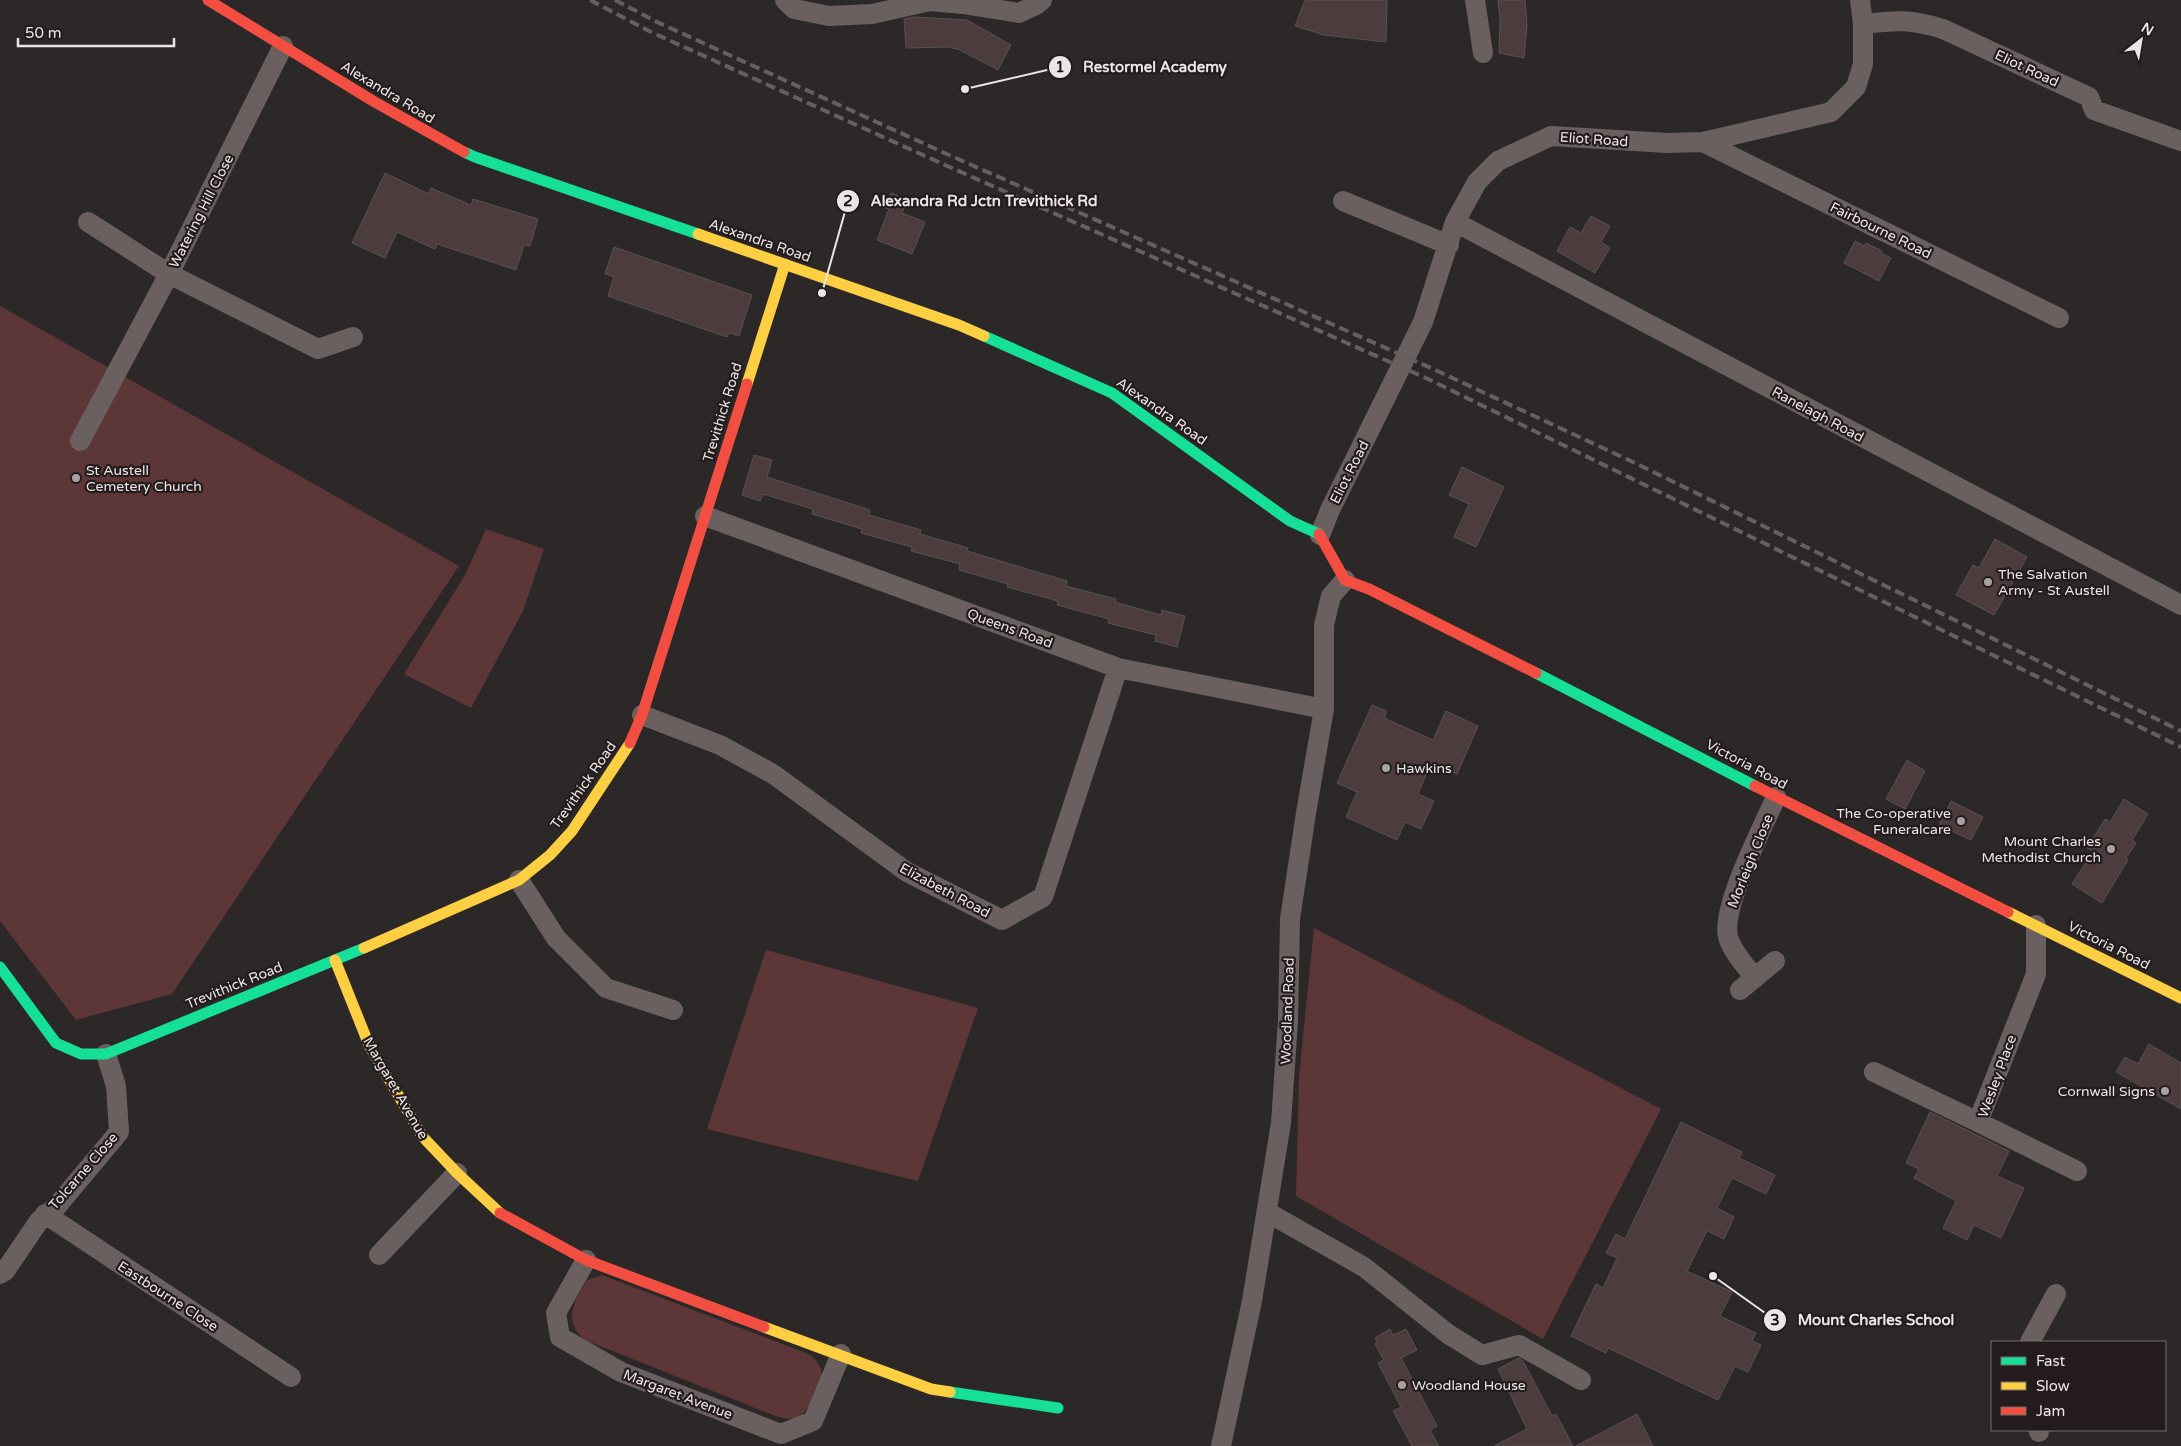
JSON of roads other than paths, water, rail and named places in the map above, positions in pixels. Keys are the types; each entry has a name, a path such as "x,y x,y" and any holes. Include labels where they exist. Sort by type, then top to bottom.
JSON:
{"street":[{"name":"Alexandra Road","path":"208,0 415,126 475,157 959,325 1112,393 1290,521 1320,535"},
{"path":"785,0 794,9 828,16 872,14 930,1 1019,12 1036,5 1042,0"},
{"path":"1475,0 1483,53"},
{"name":"Eliot Road","path":"1320,535 1330,510 1423,322 1455,222 1477,182 1498,161 1551,136 1667,143 1703,142 1831,112 1856,87 1863,64 1863,24 1860,0"},
{"name":"Eliot Road","path":"1863,24 1899,20 1919,22 1943,30 2089,97 2094,110 2181,141"},
{"name":"Watering Hill Close","path":"283,46 169,274 318,349 353,337"},
{"name":"Fairbourne Road","path":"1703,142 2059,318"},
{"path":"1343,201 1449,245"},
{"path":"80,441 169,274 88,222"},
{"name":"Ranelagh Road","path":"1455,222 2181,605"},
{"name":"Trevithick Road","path":"106,1054 396,935 519,880 550,855 572,832 626,751 642,715 785,264"},
{"name":"Queens Road","path":"705,516 1118,668 1324,708"},
{"path":"1320,535 1345,580"},
{"name":"Woodland Road","path":"1221,1446 1252,1301 1281,1123 1290,919 1324,708 1324,624 1331,596 1345,580"},
{"name":"Victoria Road","path":"1345,580 1369,589 1440,624 1686,748 1776,797 2181,998"},
{"name":"Elizabeth Road","path":"642,715 720,745 773,774 907,872 1002,920 1043,897 1118,668"},
{"name":"Morleigh Close","path":"1755,978 1736,954 1728,936 1727,928 1731,904 1776,797"},
{"path":"519,880 556,938 606,988 673,1010"},
{"name":"Wesley Place","path":"2036,925 2036,974 1978,1122 2077,1171"},
{"name":"Margaret Avenue","path":"335,960 369,1045 422,1136 495,1210 586,1260 931,1389 1058,1408"},
{"path":"1740,990 1775,961"},
{"path":"0,967 56,1043 81,1054 106,1054"},
{"name":"Tolcarne Close","path":"0,1274 5,1271 45,1214 57,1206 119,1132 116,1086 106,1054"},
{"path":"1874,1072 1978,1122"},
{"path":"379,1255 457,1173"},
{"path":"1267,1212 1364,1267 1448,1334 1482,1355 1518,1345 1581,1380"},
{"name":"Eastbourne Close","path":"45,1214 291,1377"},
{"name":"Margaret Avenue","path":"586,1260 556,1313 560,1337 621,1372 781,1434 813,1421 841,1354"},
{"path":"2031,1341 2056,1294"}],"railway":[{"path":"590,0 651,32 945,165 1426,378 2181,747"},
{"path":"615,0 657,22 949,155 1431,368 1633,462 2181,731"}],"place":[{"name":"Restormel Academy","path":"965,89"},
{"name":"Alexandra Rd Jctn Trevithick Rd","path":"822,293"},
{"name":"St Austell Cemetery Church","path":"76,478"},
{"name":"The Salvation Army - St Austell","path":"1988,582"},
{"name":"Hawkins","path":"1386,768"},
{"name":"The Co-operative Funeralcare","path":"1961,821"},
{"name":"Mount Charles Methodist Church","path":"2111,849"},
{"name":"Cornwall Signs","path":"2165,1091"},
{"name":"Mount Charles School","path":"1713,1276"},
{"name":"Woodland House","path":"1402,1385"}]}
